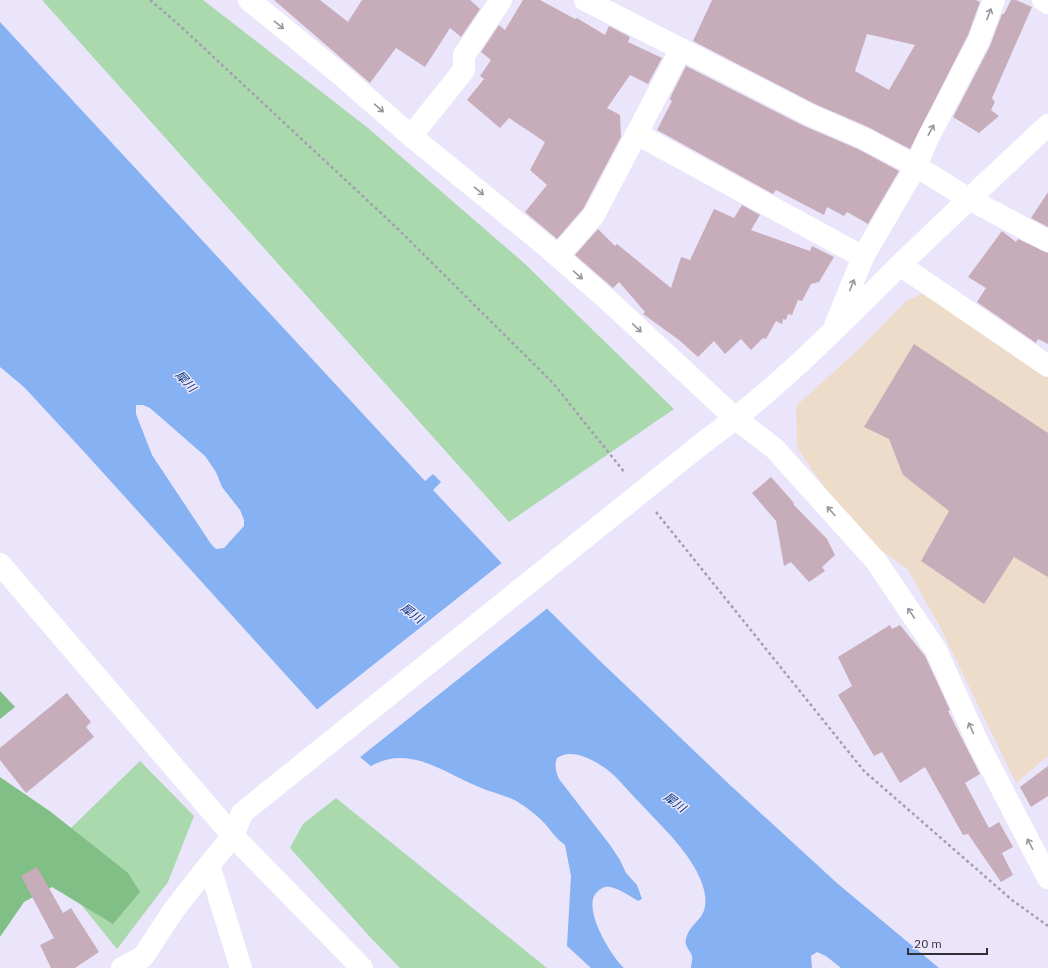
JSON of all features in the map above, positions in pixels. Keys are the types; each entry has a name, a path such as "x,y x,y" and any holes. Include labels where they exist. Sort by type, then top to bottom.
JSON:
{"street":[{"path":"249,0 341,75 411,136 558,256 609,301 736,419 774,448 876,561 936,650 978,743 1048,878"},
{"path":"411,136 464,70 464,55 501,0"},
{"path":"585,0 810,115 863,138 916,166 969,199 1048,241"},
{"path":"832,334 863,258 916,166 928,138 979,40 994,0"},
{"path":"1043,0 1048,3"},
{"path":"558,256 594,215 681,49"},
{"path":"122,968 143,957 173,911 232,836 242,813 704,442 736,419 832,334 900,265 1048,125"},
{"path":"637,134 863,258"},
{"path":"900,265 1048,366"},
{"path":"0,564 232,836 362,968"},
{"path":"209,865 241,968"}],"path":[{"path":"150,0 177,23 397,228 542,372 553,383 626,474"},
{"path":"655,511 864,771 1012,900 1048,926"}],"shaded area":[{"path":"926,292 1048,375 1048,756 1016,783 940,627 908,570 854,530 797,448 796,406 861,347 906,301"}],"green space":[{"path":"42,0 203,0 368,128 524,263 674,409 509,522"},
{"path":"0,691 15,707 0,719"},
{"path":"140,761 194,816 168,882 117,949 42,856"},
{"path":"0,777 51,812 128,873 140,892 113,924 52,887 24,902 0,937"},
{"path":"336,798 547,968 400,968 290,848 303,824"}],"water":[{"name":"犀川","path":"0,22 425,481 433,474 441,482 433,490 509,571 599,660 730,785 838,884 939,968 841,968 826,956 817,952 811,956 812,968 691,968 692,957 686,946 686,939 691,928 699,919 705,908 704,890 694,866 677,843 621,782 604,767 584,757 570,754 557,758 556,769 559,779 610,845 620,860 626,873 637,885 642,899 638,901 621,891 610,887 600,889 597,892 593,899 595,919 606,943 618,962 624,968 591,968 567,946 571,876 565,845 544,823 517,801 479,787 440,768 426,763 413,759 399,758 385,760 371,766 361,758 87,455 24,387 0,367","holes":["136,405 143,405 150,408 205,456 216,472 222,487 240,510 244,520 244,526 224,548 216,549 211,544 152,455 136,414"]}],"pier":[{"path":"503,562 549,607 359,758 315,711"}],"building":[{"path":"274,0 320,0 348,22 362,0 470,0 480,9 461,37 450,28 425,67 396,48 370,83"},
{"path":"523,0 540,0 575,19 577,18 605,35 609,26 630,37 628,42 662,58 648,84 630,75 607,108 620,115 621,137 583,209 557,239 525,212 547,185 530,170 545,142 509,118 500,128 467,100 484,79 480,76 491,60 481,52 499,25 505,30"},
{"path":"712,0 976,0 980,2 968,35 910,149 868,127 815,104 693,41","holes":["867,34 915,45 889,90 855,71"]},
{"path":"1011,0 1016,0 1032,7 992,98 995,102 991,110 999,116 979,133 953,117 990,46 1002,14 1004,14"},
{"path":"686,66 804,126 858,149 899,171 868,224 847,212 844,216 827,207 824,215 776,190 773,194 657,130 672,101 670,100 671,96"},
{"path":"1048,192 1048,227 1031,218"},
{"path":"742,205 760,215 751,230 810,251 812,246 834,257 819,282 811,284 802,301 798,300 792,315 788,314 786,320 783,319 782,324 776,321 766,339 763,338 751,350 741,339 725,354 714,341 698,357 679,340 643,314 645,312 619,282 613,288 575,255 598,229 615,246 617,244 671,288 681,257 690,260 714,209 734,218"},
{"path":"1002,231 1016,242 1018,239 1048,253 1048,344 1038,339 1036,343 977,302 986,288 968,277"},
{"path":"914,344 1048,433 1048,577 1014,557 984,604 921,561 949,511 903,475 889,439 864,427"},
{"path":"771,477 794,503 793,504 827,539 835,555 822,567 825,571 809,582 791,562 784,566 776,521 752,493"},
{"path":"890,625 892,629 900,625 925,656 950,710 948,711 980,774 965,783 989,828 999,822 1013,847 1002,853 1013,875 1001,882 968,834 963,835 925,767 900,783 882,752 874,756 838,695 852,686 838,657"},
{"path":"67,693 91,722 86,727 94,737 26,793 0,760 0,748"},
{"path":"1048,766 1048,796 1031,807 1020,787"},
{"path":"37,867 63,913 71,908 99,952 75,968 51,968 40,945 54,938 21,876"}]}
